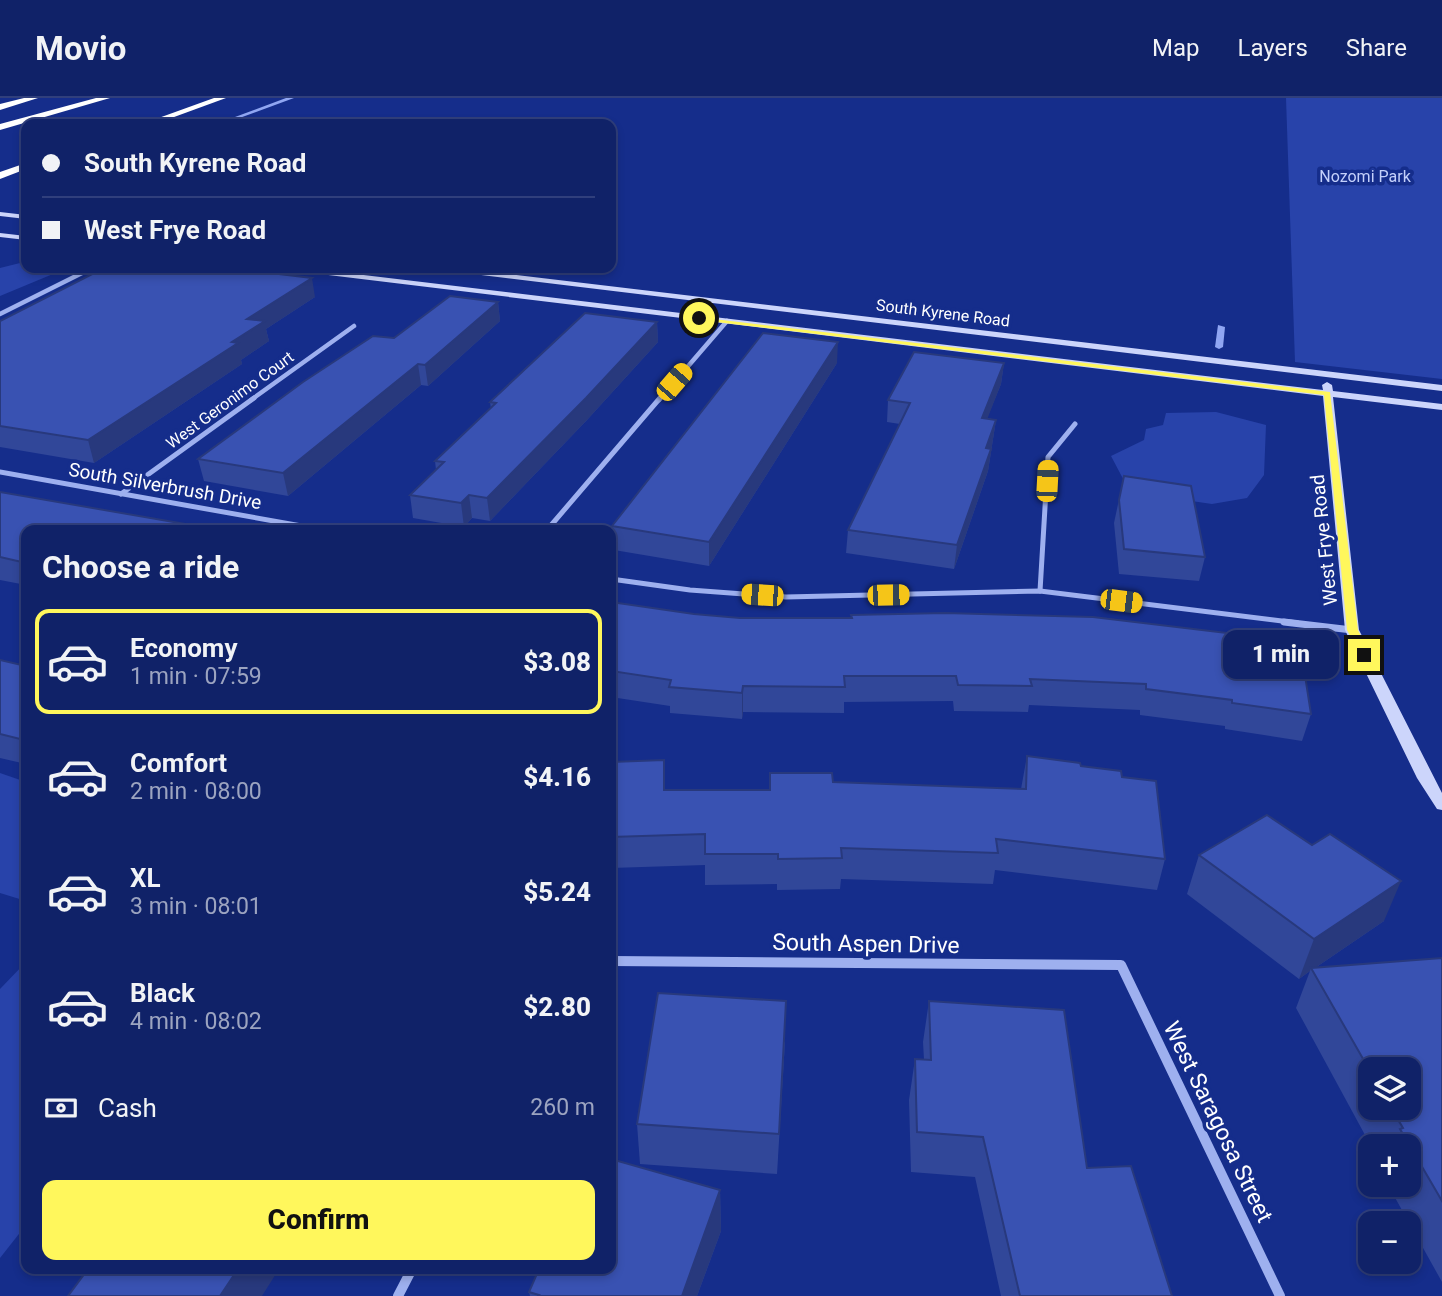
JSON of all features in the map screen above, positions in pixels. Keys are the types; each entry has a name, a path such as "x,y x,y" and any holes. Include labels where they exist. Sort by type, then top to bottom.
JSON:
{"highway":[{"path":"0,107 34,98"},
{"path":"29,119 106,98"},
{"path":"161,119 222,98"},
{"path":"0,127 21,121"},
{"path":"0,176 21,168"}],"main road":[{"path":"0,214 21,216"},
{"path":"0,234 21,236"},
{"name":"South Kyrene Road","path":"329,273 1442,407"},
{"name":"South Kyrene Road","path":"482,273 1442,388"},
{"name":"West Frye Road","path":"1327,374 1352,630 1425,778 1442,806"}],"street":[{"path":"0,314 82,273"},
{"path":"551,525 727,321"},
{"name":"West Geronimo Court","path":"121,494 354,326"},
{"path":"1040,592 1048,457 1075,424"},
{"name":"South Silverbrush Drive","path":"0,472 296,525"},
{"path":"616,580 690,590 786,597 1040,592 1352,630"},
{"name":"South Aspen Drive","path":"616,961 1121,965"},
{"name":"West Saragosa Street","path":"1121,965 1280,1296"},
{"path":"398,1296 409,1274"}],"green space":[{"name":"Nozomi Park","path":"1286,98 1442,98 1442,379 1295,362"},
{"path":"20,263 21,273 53,274 0,296 0,268"},
{"path":"1216,412 1266,425 1264,475 1247,498 1212,504 1130,492 1111,456 1144,440 1146,429 1163,425 1166,413"},
{"path":"0,773 21,780 21,899 0,893"},
{"path":"21,967 21,1231 0,1258 0,989"}],"building":[{"path":"94,273 270,273 312,278 247,319 265,321 232,342 238,343 88,440 0,426 0,321"},
{"path":"450,296 498,302 425,365 418,364 283,473 198,459 303,382 373,336 394,338"},
{"path":"585,313 657,322 487,498 469,495 461,503 410,495 444,462 435,461 496,403 490,402"},
{"path":"763,333 838,342 709,542 613,525"},
{"path":"914,352 1004,363 982,418 996,420 986,448 991,449 957,545 848,530 910,403 888,400"},
{"path":"1124,476 1191,486 1205,557 1124,549 1119,500"},
{"path":"0,492 191,525 21,525 21,562 0,557"},
{"path":"616,603 740,618 852,618 851,615 945,613 1093,617 1300,643 1311,714 1146,689 1146,684 1030,679 1032,686 958,685 956,676 844,676 845,687 743,686 742,693 669,687 671,680 616,672"},
{"path":"0,660 21,665 21,738 0,734"},
{"path":"1027,756 1080,763 1081,766 1121,771 1122,777 1156,781 1165,859 996,839 998,853 841,848 842,858 778,859 778,854 705,854 705,834 616,837 616,762 664,760 664,790 770,790 770,773 832,773 833,782 1026,789"},
{"path":"1267,815 1312,845 1330,834 1401,881 1314,939 1199,855"},
{"path":"1442,958 1442,1201 1421,1165 1421,1134 1403,1134 1398,1120 1421,1120 1421,1057 1362,1057 1311,968"},
{"path":"658,993 786,1001 779,1134 637,1124"},
{"path":"929,1001 1064,1010 1087,1168 1131,1166 1172,1296 1020,1296 983,1137 917,1132 915,1059 931,1060"},
{"path":"616,1160 720,1190 682,1296 538,1296 529,1292 537,1274 616,1274"},
{"path":"84,1274 235,1274 220,1296 68,1296"}],"waterway":[{"path":"233,119 291,98"},
{"path":"1219,347 1221,327"}],"route":[{"path":"699,318 1328,393 1352,630 1364,655"}]}
